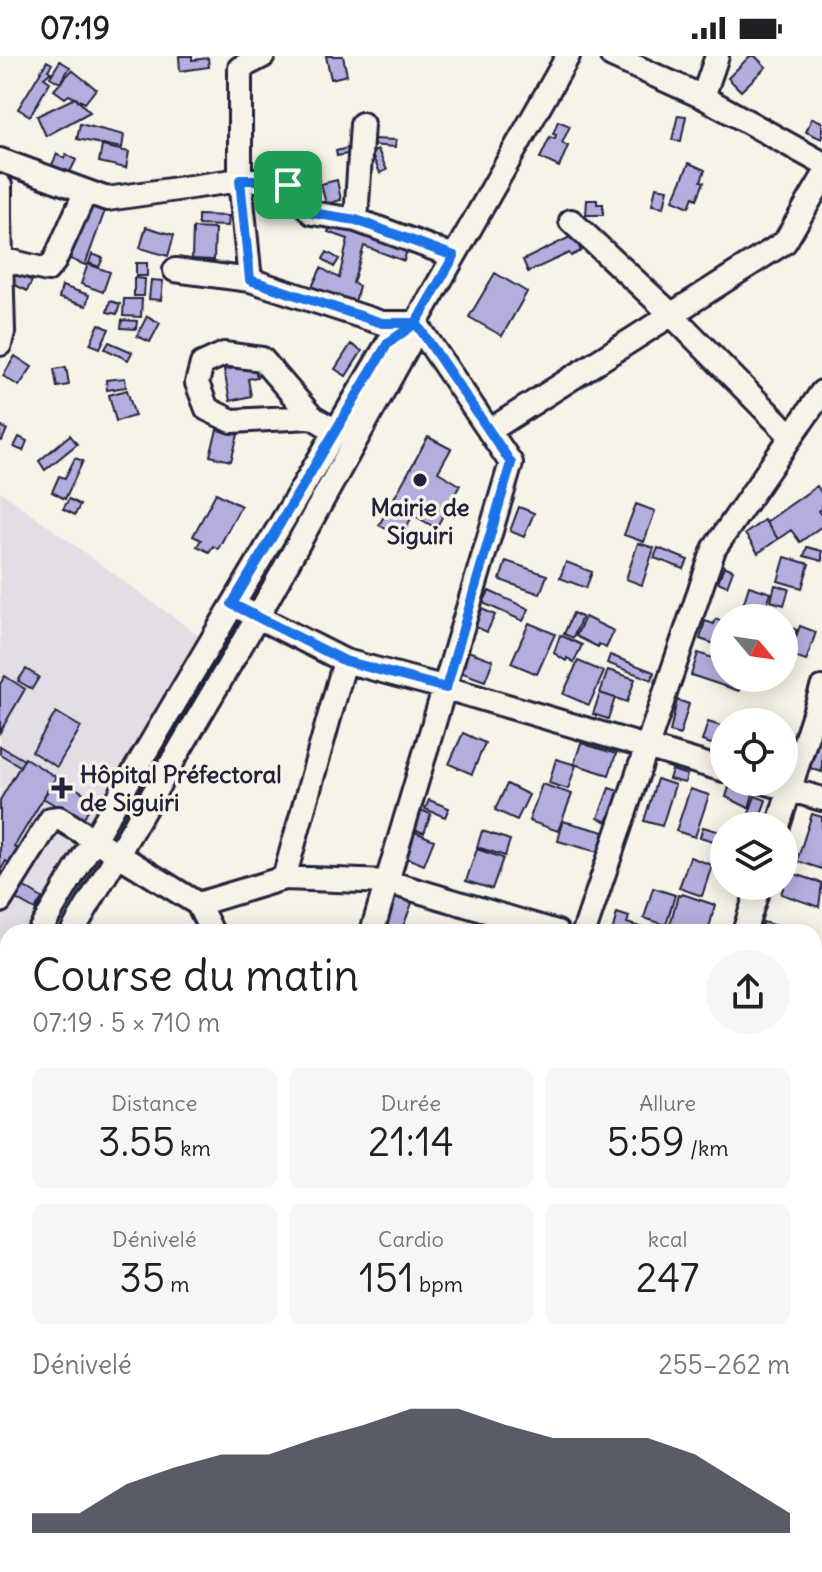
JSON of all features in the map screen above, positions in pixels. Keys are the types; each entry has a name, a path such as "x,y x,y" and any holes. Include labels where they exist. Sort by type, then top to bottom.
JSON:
{"street":[{"path":"250,280 240,180 240,68 263,56"},
{"path":"77,924 257,618 408,346 416,323 568,56"},
{"path":"612,56 703,97 822,163"},
{"path":"703,97 717,56"},
{"path":"356,220 362,124"},
{"path":"0,160 107,199 240,180 277,180 288,185 312,213 356,220 454,256"},
{"path":"489,431 785,242 822,179"},
{"path":"0,186 3,332 0,344"},
{"path":"1,259 47,270 54,262 85,193"},
{"path":"571,221 672,315 791,436"},
{"path":"175,270 250,280 382,323 416,323"},
{"path":"44,924 388,343 416,323"},
{"path":"375,924 511,463 416,323"},
{"path":"312,417 232,421 207,409 197,383 202,364 224,354 262,359 312,417 336,431"},
{"path":"587,924 714,549 821,394"},
{"path":"232,604 345,661 710,766"},
{"path":"284,878 345,661"},
{"path":"798,764 822,688"},
{"path":"798,792 822,799"},
{"path":"0,901 51,819 59,818 198,904 208,924"},
{"path":"198,904 284,878 388,882 530,924"},
{"path":"747,924 754,900"}],"shaded area":[{"name":"Hôpital Préfectoral de Siguiri","path":"0,491 209,643 44,924 0,924"}],"building":[{"path":"179,56 192,56 192,60 208,58 209,67 180,71"},
{"path":"326,56 343,56 347,75 331,79"},
{"path":"750,56 755,56 766,67 741,91 728,78"},
{"path":"47,61 52,64 48,70 51,72 44,78 50,82 30,116 18,109"},
{"path":"60,61 70,67 60,83 50,77"},
{"path":"72,70 96,89 85,103 69,95 65,98 54,90"},
{"path":"75,98 90,112 46,136 37,116"},
{"path":"678,115 686,116 681,141 672,140"},
{"path":"812,118 822,122 822,139 806,132"},
{"path":"558,121 570,126 562,143 568,146 559,167 540,158 550,137 555,139 556,135 553,134"},
{"path":"80,124 124,135 122,148 77,139"},
{"path":"371,139 396,140 395,147 370,145"},
{"path":"102,146 129,152 126,168 99,162"},
{"path":"351,147 352,153 337,156 336,151"},
{"path":"378,150 387,170 380,173 371,153"},
{"path":"57,154 64,158 66,154 76,160 70,172 75,174 72,180 50,169"},
{"path":"298,163 303,163 303,185 298,186"},
{"path":"689,163 705,170 697,199 693,197 689,207 673,200"},
{"path":"306,166 312,166 312,188 306,188"},
{"path":"319,168 319,189 314,188 313,169"},
{"path":"337,180 341,200 326,204 321,184"},
{"path":"656,187 668,189 664,207 652,205"},
{"path":"91,199 107,205 85,265 70,259"},
{"path":"587,200 597,200 597,204 603,204 603,215 586,215"},
{"path":"198,215 229,216 228,226 198,225"},
{"path":"335,217 409,242 404,261 364,246 353,283 359,286 355,302 312,287 321,268 339,278 348,239 328,232"},
{"path":"146,227 174,235 168,256 140,248"},
{"path":"193,228 215,229 214,260 192,259"},
{"path":"574,235 581,251 571,256 569,253 528,272 523,260"},
{"path":"327,252 339,259 334,267 323,259"},
{"path":"92,254 103,258 99,267 89,263"},
{"path":"136,263 147,263 147,276 136,276"},
{"path":"88,264 110,272 103,292 81,284"},
{"path":"13,271 32,281 27,291 7,281"},
{"path":"495,273 527,292 502,336 469,317"},
{"path":"134,278 145,279 144,296 134,296"},
{"path":"151,280 163,281 161,300 149,299"},
{"path":"62,286 89,295 86,306 59,298"},
{"path":"124,299 142,299 141,317 123,316"},
{"path":"110,301 120,304 117,314 107,312"},
{"path":"147,316 160,323 150,342 137,336"},
{"path":"122,320 137,321 136,329 121,328"},
{"path":"99,324 109,329 100,348 90,344"},
{"path":"109,342 132,352 128,360 105,349"},
{"path":"351,344 362,351 346,376 335,369"},
{"path":"15,356 32,367 19,386 3,376"},
{"path":"254,364 257,377 248,379 251,396 230,401 224,370"},
{"path":"66,367 69,385 57,387 54,369"},
{"path":"125,378 126,387 107,390 106,380"},
{"path":"127,390 135,416 116,421 109,395"},
{"path":"0,426 7,429 2,441 0,440"},
{"path":"217,430 238,435 231,461 210,456"},
{"path":"70,435 77,444 45,470 39,461"},
{"path":"19,437 27,441 23,451 14,447"},
{"path":"428,437 451,449 438,472 460,485 436,528 413,515 401,537 379,525"},
{"path":"75,458 83,461 65,499 52,492 59,476 65,478"},
{"path":"817,486 822,494 822,508 818,511 822,516 822,526 800,542 791,530 778,539 766,522"},
{"path":"216,493 241,506 218,549 213,546 209,552 197,546 201,540 193,536"},
{"path":"69,499 80,505 75,515 63,509"},
{"path":"636,504 655,511 644,542 624,535"},
{"path":"519,507 534,513 524,537 510,531"},
{"path":"764,520 778,539 758,553 745,534"},
{"path":"638,543 654,548 642,585 626,579"},
{"path":"807,547 822,551 822,561 804,556"},
{"path":"658,548 688,560 684,569 654,558"},
{"path":"785,557 809,564 802,588 778,581"},
{"path":"506,561 547,575 540,594 500,580"},
{"path":"566,562 592,572 586,588 560,578"},
{"path":"724,566 733,570 727,586 718,582"},
{"path":"775,585 789,589 784,604 771,601"},
{"path":"749,586 771,593 767,604 743,604"},
{"path":"489,591 529,609 523,621 483,603"},
{"path":"482,609 495,615 487,632 474,626"},
{"path":"573,613 582,617 573,638 564,634"},
{"path":"585,617 614,631 606,648 576,636"},
{"path":"705,621 710,623 710,642 700,639"},
{"path":"529,623 555,634 537,674 511,663"},
{"path":"800,626 816,632 806,661 798,658"},
{"path":"560,635 582,645 574,662 554,653"},
{"path":"468,651 493,660 485,681 460,672"},
{"path":"698,653 710,657 710,681 691,675"},
{"path":"610,655 654,672 652,680 607,663"},
{"path":"578,661 604,672 589,705 563,694"},
{"path":"26,669 39,677 32,689 18,681"},
{"path":"608,670 635,679 627,702 600,693"},
{"path":"5,676 25,689 0,732 0,684"},
{"path":"600,693 615,698 608,719 593,714"},
{"path":"677,700 689,704 680,735 670,732"},
{"path":"56,712 81,727 57,767 32,752"},
{"path":"708,722 710,723 710,744 702,741"},
{"path":"463,733 485,743 472,774 449,764"},
{"path":"581,743 616,754 609,775 574,764"},
{"path":"818,744 822,745 822,772 810,768"},
{"path":"0,746 24,760 20,766 0,754"},
{"path":"25,758 56,777 14,847 25,853 17,867 6,861 0,871 0,800"},
{"path":"556,759 576,765 568,789 549,783"},
{"path":"672,770 687,775 685,783 669,779"},
{"path":"56,777 94,799 82,821 43,798"},
{"path":"657,779 675,785 662,826 644,821"},
{"path":"507,784 529,795 517,820 495,810"},
{"path":"542,784 572,794 558,831 529,821"},
{"path":"609,788 619,791 607,822 598,818"},
{"path":"690,789 709,795 695,837 676,831"},
{"path":"726,796 752,796 749,808"},
{"path":"755,796 766,800 762,812 749,812"},
{"path":"429,800 449,808 445,817 425,809"},
{"path":"420,810 431,814 424,833 413,829"},
{"path":"812,814 822,817 822,869 798,861"},
{"path":"563,821 604,832 598,852 558,841"},
{"path":"703,827 710,829 710,840 700,837"},
{"path":"482,831 510,840 505,856 477,847"},
{"path":"415,832 434,840 424,865 404,857"},
{"path":"477,849 503,858 492,889 466,881"},
{"path":"690,857 710,864 702,896 679,888"},
{"path":"798,875 822,883 819,907 798,900"},
{"path":"21,885 42,898 35,910 14,898"},
{"path":"653,888 675,895 666,924 644,918"},
{"path":"390,895 412,903 404,924 380,924"},
{"path":"678,895 715,905 710,924 670,924"},
{"path":"617,913 629,917 627,923 630,924 614,924"}],"place":[{"name":"Mairie de Siguiri","path":"420,480"},
{"name":"Hôpital Préfectoral de Siguiri","path":"62,788"}],"route":[{"path":"288,185 277,180 240,180 250,280 382,323 416,323 511,463 446,688 345,661 232,604 388,343 416,323 454,256 356,220 312,213 288,185"}]}
